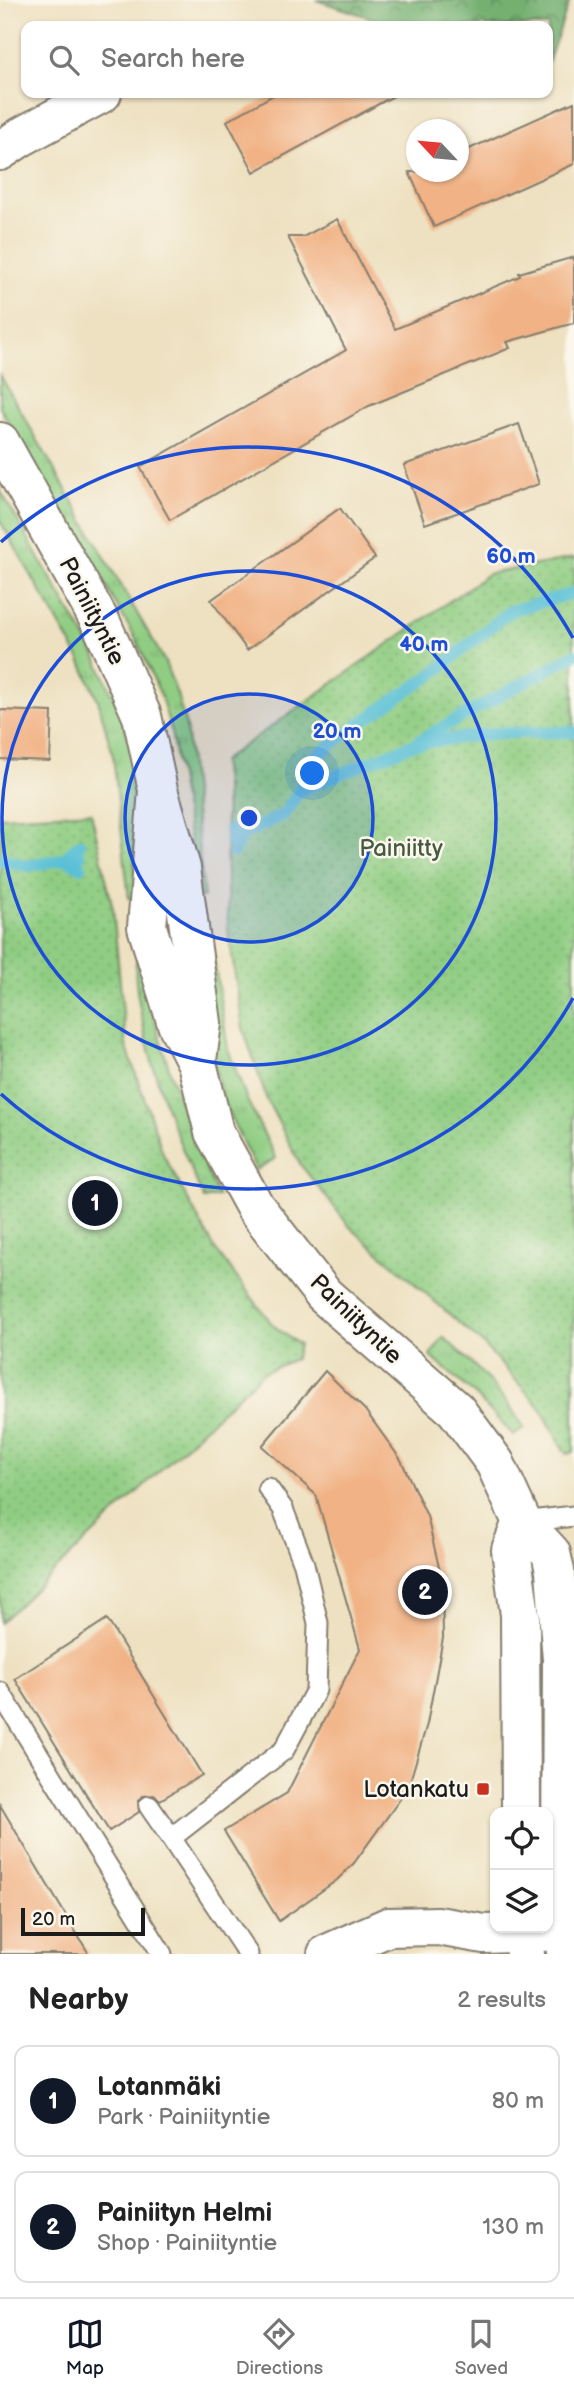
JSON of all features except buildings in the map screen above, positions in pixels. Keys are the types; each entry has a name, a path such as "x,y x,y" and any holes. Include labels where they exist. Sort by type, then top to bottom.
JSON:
{"street":[{"path":"0,151 20,137 93,98"},
{"name":"Painiityntie","path":"0,442 102,625 142,716 158,790 181,868 202,1023 197,1063 214,1132 255,1207 324,1295 456,1410 495,1463 522,1522 551,1553 555,1571 562,1660 561,1857 565,1943"},
{"path":"521,1807 520,1615 511,1550 522,1522"},
{"path":"327,1954 388,1927 438,1926 565,1943"}],"lane":[{"path":"171,1838 284,1750 316,1690 318,1623 304,1564 283,1508 268,1488"},
{"path":"522,1522 574,1516"},
{"path":"0,1692 162,1954"},
{"path":"149,1806 248,1954"}],"green space":[{"path":"316,0 570,0 553,49 553,21 381,21"},
{"path":"0,375 164,660 186,726 204,897 200,897 171,731 161,696 137,641 0,408"},
{"path":"0,490 94,653 121,714 130,744 135,785 134,901 129,899 113,756 98,700 80,660 0,521"},
{"name":"Painiitty","path":"574,558 574,1452 566,1454 540,1407 482,1343 350,1227 300,1164 267,1100 243,1028 228,929 225,783 222,761 488,574"},
{"path":"91,812 113,909 126,1045 164,1156 215,1249 273,1325 299,1345 295,1359 262,1373 0,1623 0,817"},
{"path":"206,946 212,947 228,1049 247,1100 276,1158 256,1170 223,1101 211,1052"},
{"path":"137,955 182,1107 218,1196 204,1199 160,1089 147,1043 138,995"},
{"path":"443,1337 487,1379 507,1402 524,1428 513,1435 471,1391 430,1356"}],"waterway":[{"path":"300,790 315,757 364,720 429,677 510,611 574,593"},
{"path":"420,740 574,655"},
{"path":"230,841 284,814 300,790 414,744 498,733 574,732"},
{"path":"230,830 243,834 233,852"},
{"path":"80,844 64,859 81,867"},
{"path":"0,859 28,866 80,856"}],"place":[{"name":"Lotanmäki","path":"95,1203"},
{"name":"Painiityn Helmi","path":"425,1592"},
{"name":"Lotankatu","path":"483,1789"}]}
